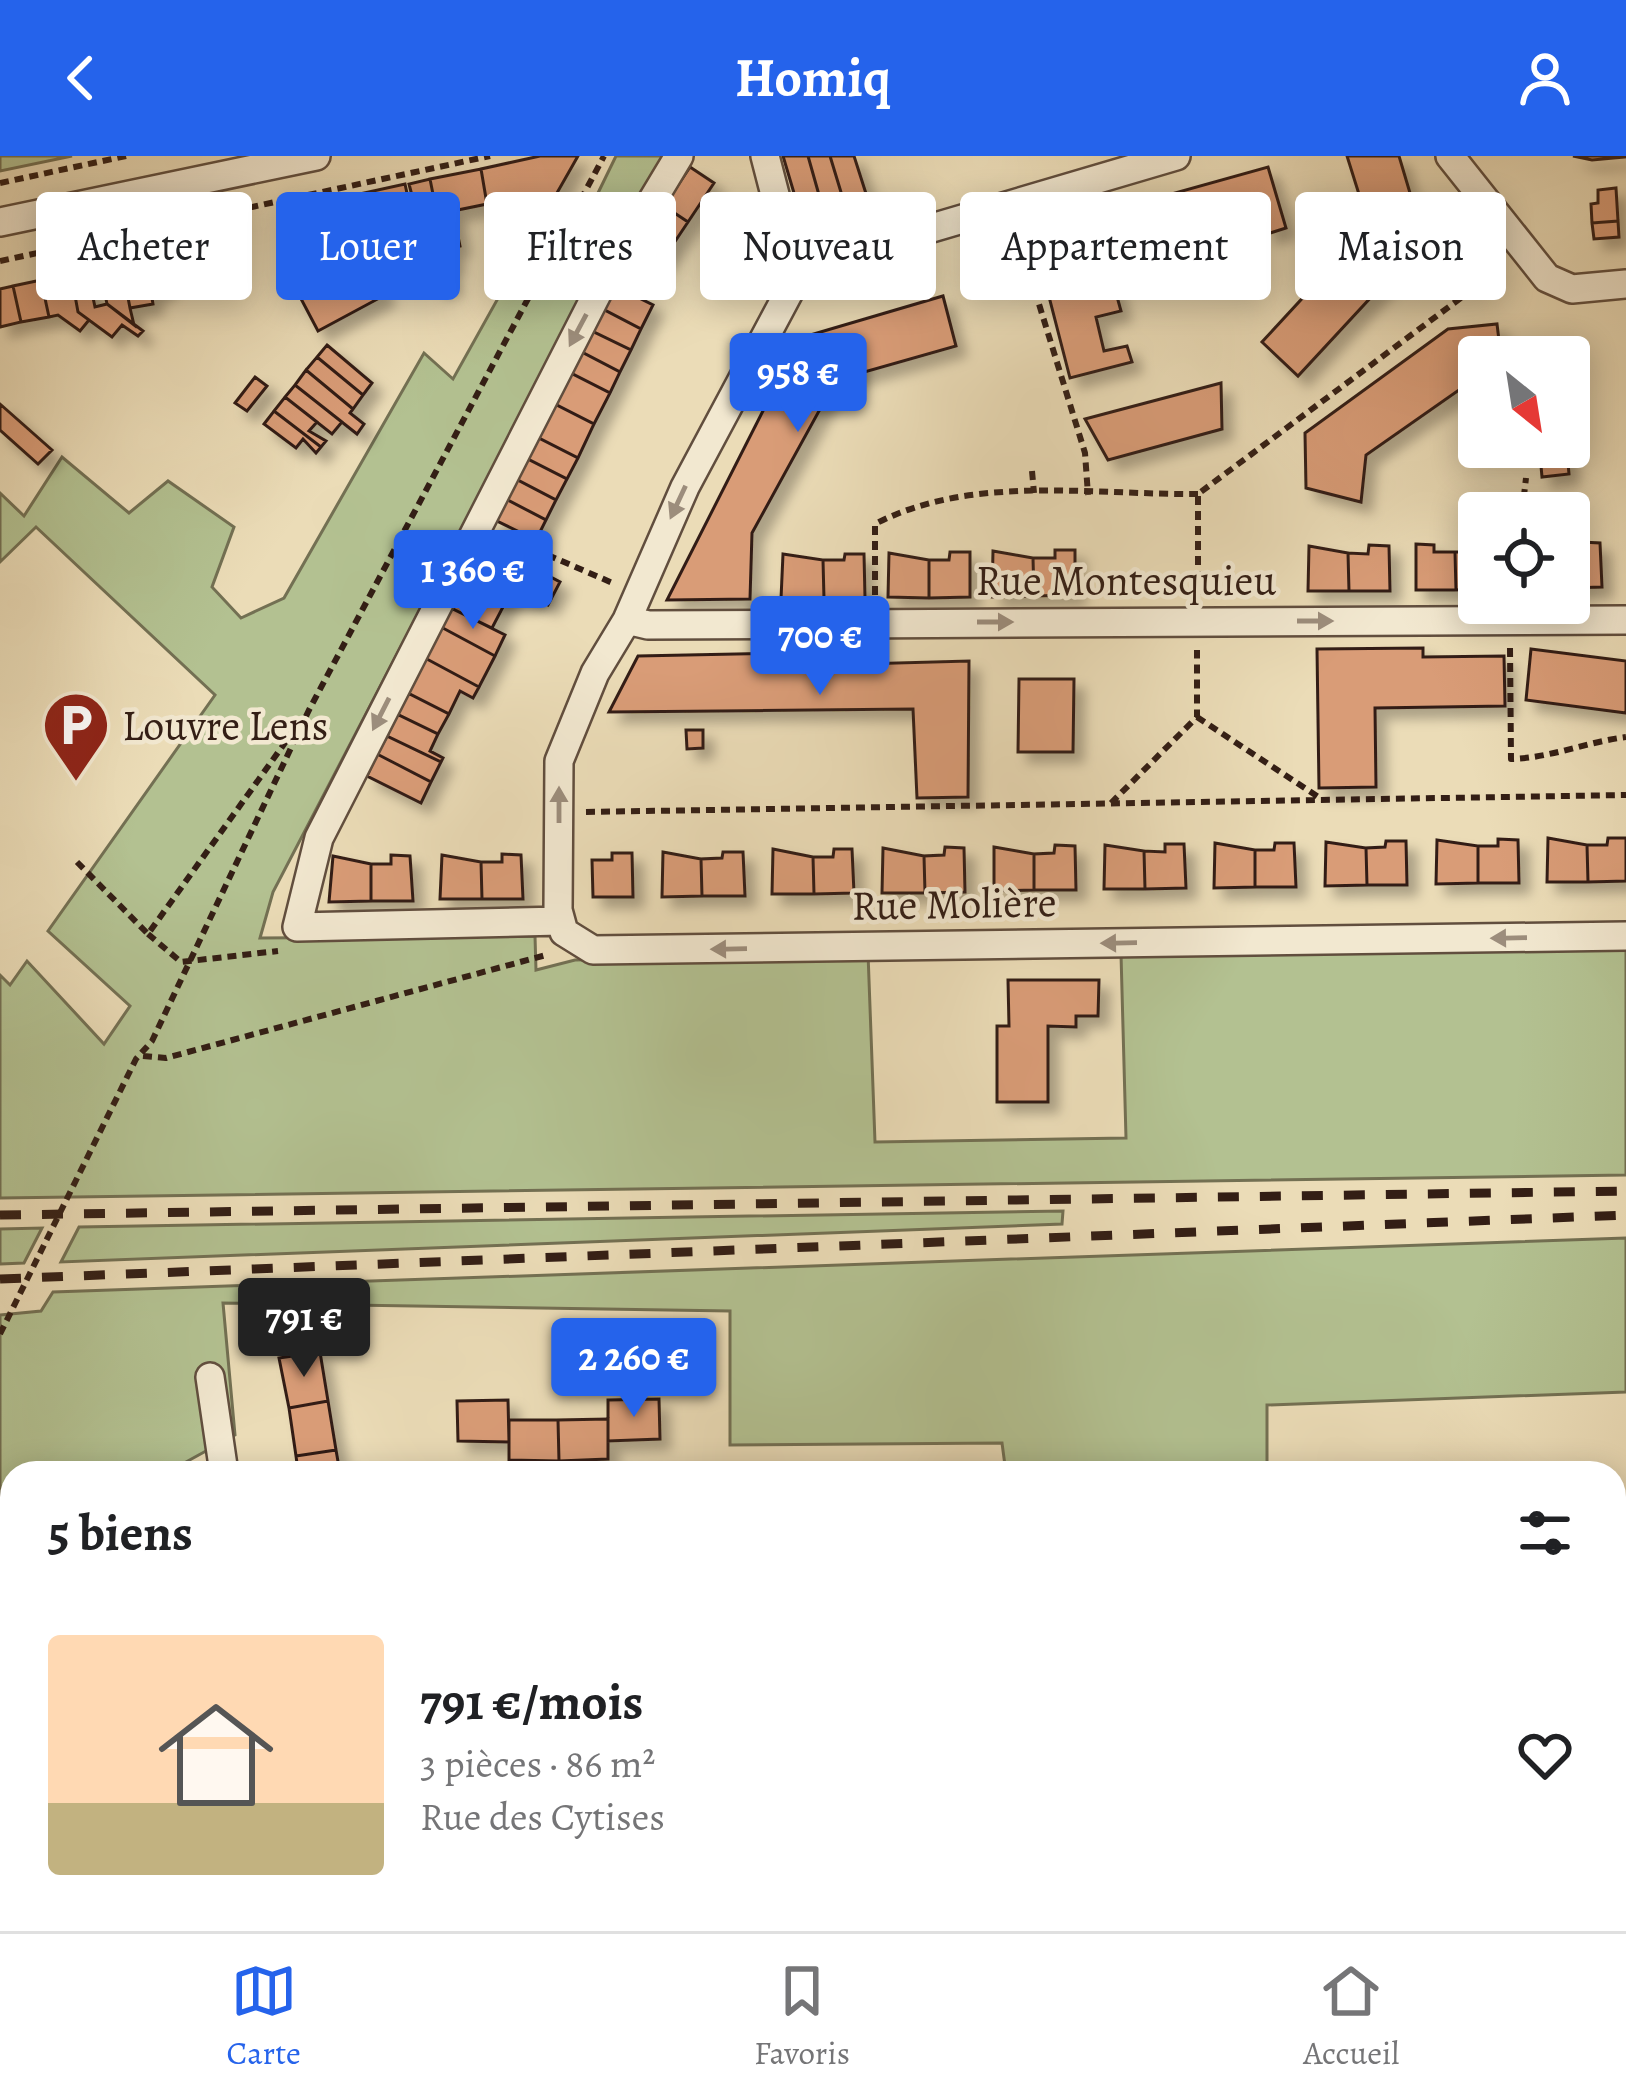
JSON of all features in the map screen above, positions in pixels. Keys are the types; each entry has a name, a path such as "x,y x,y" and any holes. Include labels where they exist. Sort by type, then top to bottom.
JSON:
{"street":[{"path":"0,222 316,156"},
{"path":"476,523 602,284 679,156"},
{"path":"765,156 774,192"},
{"path":"936,227 1176,156"},
{"path":"1450,156 1522,252 1560,286 1626,284"},
{"path":"565,931 560,761 610,640 627,620 637,590 785,300"},
{"name":"Rue Molière","path":"476,523 319,838 297,927 565,931 592,950 1626,936"},
{"name":"Rue Montesquieu","path":"627,620 648,625 1458,621"},
{"name":"Rue Montesquieu","path":"1590,620 1626,620"},
{"path":"210,1377 221,1461"}],"path":[{"path":"0,183 126,156"},
{"path":"0,261 490,156"},
{"path":"0,1334 136,1060 143,1056 309,710 604,156"},
{"path":"875,622 875,524 949,496 1198,494 1522,252"},
{"path":"1038,300 1085,453 1088,495"},
{"path":"1032,471 1034,493"},
{"path":"1524,492 1526,478"},
{"path":"1111,803 1197,716 1198,494"},
{"path":"476,523 637,590"},
{"path":"1509,624 1511,759 1540,758 1570,745 1626,737"},
{"path":"148,934 309,710"},
{"path":"1197,716 1323,800"},
{"path":"559,813 1626,795"},
{"path":"77,862 181,962 277,951"},
{"path":"143,1056 166,1058 538,959 565,931"}],"green space":[{"path":"0,156 72,156 0,171"},
{"path":"616,156 666,156 645,192 598,192"},
{"path":"497,300 582,300 273,892 260,938 535,936 536,970 575,960 868,953 875,1142 1126,1138 1121,954 1626,949 1626,1175 0,1198 0,975 10,985 27,961 104,1044 130,1006 48,931 215,695 36,527 0,562 0,493 24,516 62,457 129,513 168,481 234,527 212,587 241,618 284,598 424,353 453,379"},
{"path":"1063,1211 1062,1224 61,1262 79,1227"},
{"path":"42,1228 24,1263 0,1264 0,1229"},
{"path":"1626,1238 1626,1392 1267,1405 1267,1461 1004,1461 1002,1443 730,1445 730,1311 223,1303 235,1435 188,1461 0,1461 0,1315 41,1311 53,1292"}],"building":[{"path":"540,156 578,156 558,192 485,192 481,169"},
{"path":"783,156 808,156 818,192 794,192"},
{"path":"808,156 830,156 841,192 818,192"},
{"path":"830,156 854,156 866,192 841,192"},
{"path":"1347,156 1399,156 1410,192 1358,192"},
{"path":"1573,156 1626,156 1626,157 1592,160"},
{"path":"690,167 714,183 708,192 700,192 700,204 688,222 676,214 673,192"},
{"path":"1268,167 1286,228 1271,233 1271,192 1178,192"},
{"path":"481,169 484,205 460,210 460,192 433,192 430,179"},
{"path":"430,179 433,192 411,192 409,184"},
{"path":"405,184 407,192 368,192"},
{"path":"1616,188 1618,221 1592,223 1591,204 1598,203 1598,190"},
{"path":"676,214 688,222 676,240"},
{"path":"1618,221 1619,237 1594,239 1592,223"},
{"path":"36,281 36,300 45,300 49,317 21,322 13,286"},
{"path":"13,286 21,322 0,327 0,289"},
{"path":"943,296 956,346 836,380 752,533 750,599 667,600 800,338"},
{"path":"45,300 76,300 78,312 89,320 80,331 58,315 49,317"},
{"path":"76,300 94,300 95,307 107,304 143,331 138,336 122,325 112,337 78,312"},
{"path":"106,300 129,300 134,325"},
{"path":"128,300 152,300 153,304 130,308"},
{"path":"302,300 376,300 318,331"},
{"path":"605,300 643,300 653,305 641,329 601,308"},
{"path":"1050,300 1118,300 1121,311 1096,317 1104,351 1127,346 1132,362 1070,378"},
{"path":"1301,300 1368,300 1298,376 1262,342"},
{"path":"601,308 641,329 631,350 590,330"},
{"path":"1497,324 1498,336 1458,336 1458,391 1366,455 1361,502 1306,488 1305,433 1448,329"},
{"path":"590,330 631,350 620,372 580,351"},
{"path":"327,345 372,383 363,395 317,357"},
{"path":"580,351 620,372 610,393 569,372"},
{"path":"317,357 363,395 353,409 306,370"},
{"path":"306,370 353,409 350,413 364,424 357,434 295,385"},
{"path":"569,372 610,393 594,424 553,403"},
{"path":"255,377 267,386 247,411 235,403"},
{"path":"1221,383 1222,429 1108,460 1085,419"},
{"path":"295,385 342,422 332,434 285,397"},
{"path":"285,397 317,422 309,431 326,441 321,447 274,411"},
{"path":"553,403 594,424 578,458 537,437"},
{"path":"0,404 52,450 38,464 0,430"},
{"path":"274,411 321,447 316,453 303,439 296,448 264,424"},
{"path":"537,437 578,458 567,479 526,458"},
{"path":"526,458 567,479 556,500 516,479"},
{"path":"1541,468 1568,468 1569,474 1542,477"},
{"path":"516,479 556,500 546,520 506,499"},
{"path":"506,499 546,520 536,540 495,520"},
{"path":"484,542 560,582 548,605 472,566"},
{"path":"1590,542 1600,543 1602,587 1590,587"},
{"path":"1416,544 1434,545 1434,552 1455,552 1456,590 1416,590"},
{"path":"1369,545 1389,546 1390,591 1349,591 1348,553 1368,554"},
{"path":"1309,546 1348,553 1349,591 1308,591"},
{"path":"1055,550 1075,550 1075,595 1034,596 1033,558 1055,558"},
{"path":"993,551 1033,558 1034,596 992,597"},
{"path":"950,552 970,552 970,597 929,598 929,560 949,560"},
{"path":"1458,552 1458,590 1456,590"},
{"path":"889,553 929,560 929,598 888,597"},
{"path":"783,554 823,560 824,599 781,599"},
{"path":"845,554 864,554 865,598 824,599 823,560 844,560"},
{"path":"472,566 513,587 503,607 462,586"},
{"path":"462,586 503,607 492,628 451,608"},
{"path":"451,608 505,635 495,656 441,627"},
{"path":"441,627 495,656 479,687 425,658"},
{"path":"1423,648 1423,657 1504,656 1505,706 1375,708 1376,787 1319,788 1317,649"},
{"path":"1531,649 1626,661 1626,713 1526,700"},
{"path":"826,652 825,665 969,661 968,797 917,798 913,709 609,712 638,656"},
{"path":"425,658 479,687 473,698 460,691 449,714 408,693"},
{"path":"1019,679 1074,679 1073,752 1018,752"},
{"path":"408,693 449,714 438,734 397,714"},
{"path":"397,714 438,734 430,751 443,758 441,762 387,736"},
{"path":"686,730 703,730 703,748 687,749"},
{"path":"387,736 441,762 431,782 377,754"},
{"path":"377,754 431,782 421,803 367,776"},
{"path":"1548,838 1587,845 1588,882 1547,882"},
{"path":"1608,838 1626,838 1626,881 1588,882 1587,845 1607,845"},
{"path":"1498,839 1518,840 1519,883 1478,883 1478,846 1498,846"},
{"path":"1437,840 1478,846 1478,883 1436,884"},
{"path":"1386,841 1406,841 1407,885 1367,885 1366,848 1385,847"},
{"path":"1326,842 1366,848 1367,885 1325,886"},
{"path":"1215,843 1255,850 1255,887 1214,888"},
{"path":"1275,843 1294,843 1296,887 1255,887 1255,850 1274,850"},
{"path":"1165,844 1184,844 1186,888 1145,889 1144,851 1165,852"},
{"path":"1055,845 1075,846 1076,890 1034,890 1034,854 1054,853"},
{"path":"1105,845 1144,851 1145,889 1104,889"},
{"path":"945,847 964,848 965,892 925,893 924,856 944,855"},
{"path":"994,847 1034,854 1034,890 994,891"},
{"path":"883,848 924,856 925,893 882,893"},
{"path":"773,849 813,857 814,894 772,894"},
{"path":"834,849 852,849 854,893 814,894 813,857 833,857"},
{"path":"663,852 701,859 702,896 662,897"},
{"path":"723,852 743,852 745,896 702,896 701,859 722,858"},
{"path":"612,853 632,853 633,897 593,897 592,860 612,860"},
{"path":"502,854 521,855 523,899 482,899 481,862 502,862"},
{"path":"391,855 410,856 413,901 371,901 371,864 391,864"},
{"path":"442,855 481,862 482,899 440,899"},
{"path":"333,856 371,864 371,901 329,902"},
{"path":"1008,980 1099,980 1098,1016 1076,1016 1076,1027 1048,1026 1048,1102 997,1102 997,1026 1009,1026"},
{"path":"320,1352 328,1401 289,1408 279,1358"},
{"path":"659,1399 660,1439 608,1441 608,1400"},
{"path":"508,1400 509,1442 458,1441 457,1401"},
{"path":"328,1401 336,1450 296,1456 289,1408"},
{"path":"608,1419 608,1459 559,1461 558,1420"},
{"path":"509,1420 558,1420 559,1461 509,1460"},
{"path":"336,1450 338,1461 297,1461 296,1456"}],"railway":[{"path":"0,1215 1626,1191"},
{"path":"0,1279 1626,1215"}],"place":[{"name":"Louvre Lens","path":"76,784"}]}
